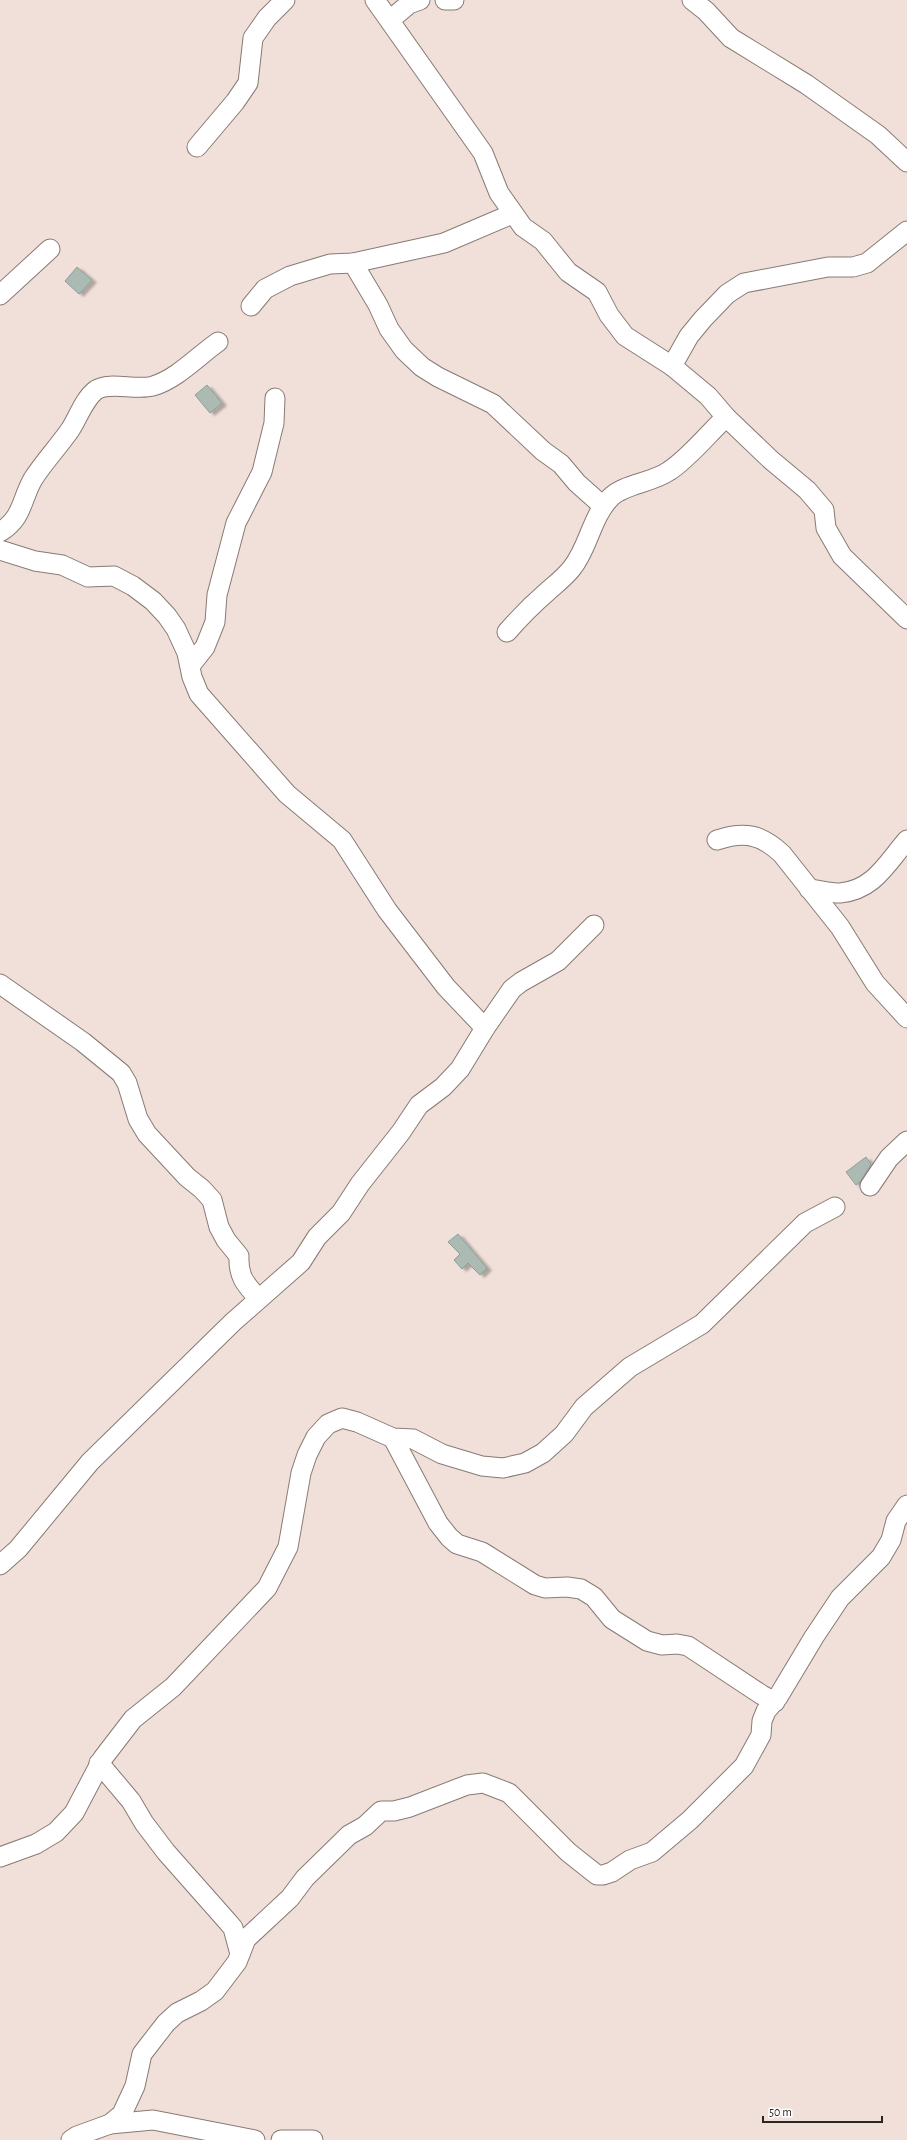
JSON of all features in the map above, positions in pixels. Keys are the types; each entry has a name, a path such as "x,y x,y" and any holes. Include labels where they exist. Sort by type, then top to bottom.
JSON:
{"street":[{"path":"197,147 235,102 248,83 253,38 267,18 285,0"},
{"path":"374,0 390,20 483,153 499,193 522,227 548,246 568,272 597,292 609,315 625,336 672,366 708,396 726,417 771,460 807,490 824,510 826,528 842,556 907,619"},
{"path":"390,20 409,4 420,0"},
{"path":"445,0 454,0"},
{"path":"692,0 716,20 731,38 806,84 878,135 907,162"},
{"path":"251,306 265,289 290,276 330,264 353,263 444,243 512,214"},
{"path":"672,366 689,336 703,319 728,294 744,283 828,267 853,267 867,263 907,231"},
{"path":"0,295 50,249"},
{"path":"353,263 378,305 389,329 404,350 422,367 438,377 493,404 543,451 561,464 577,483 603,506"},
{"path":"0,532 10,525 18,514 33,480 70,430 89,398 97,390 108,386 136,388 154,386 173,376 218,342"},
{"path":"190,666 205,647 215,622 217,595 236,523 262,472 274,423 275,398"},
{"path":"507,632 524,613 571,570 582,555 594,523 603,506 612,496 669,471 726,417"},
{"path":"0,550 47,564 62,565 88,577 114,576 133,586 153,601 167,616 188,653 194,684 198,694 287,794 342,840 391,916 446,988 485,1028"},
{"path":"717,840 733,834 746,834 772,844 782,854 840,927 875,983 907,1018"},
{"path":"809,889 839,893 860,889 874,880 907,840"},
{"path":"0,1565 18,1549 90,1462 258,1298 301,1262 317,1237 341,1213 360,1184 401,1132 419,1106 443,1087 460,1069 485,1028 512,989 558,961 594,925"},
{"path":"0,984 83,1042 121,1073 127,1083 138,1119 147,1134 187,1177 202,1189 212,1200 219,1227 226,1240 239,1256 238,1269 244,1283 258,1298"},
{"path":"870,1186 889,1158 907,1141"},
{"path":"0,1857 36,1844 56,1832 74,1813 99,1763 134,1719 173,1687 267,1588 288,1547 301,1473 307,1455 316,1437 328,1424 342,1418 357,1422 394,1438 413,1440 442,1454 482,1466 503,1468 525,1463 543,1453 564,1434 584,1407 630,1367 702,1324 804,1223 835,1207"},
{"path":"394,1438 438,1523 449,1537 457,1544 482,1552 535,1585 545,1588 568,1587 581,1589 594,1597 612,1618 621,1623 630,1631 648,1641 662,1645 677,1644 688,1646 775,1702"},
{"path":"110,2124 122,2114 126,2107 135,2086 142,2054 172,2016 215,1991 233,1969 246,1939 290,1898 319,1864 349,1835 365,1826 381,1811 394,1811 410,1807 467,1785 483,1783 509,1793 585,1868 597,1875 603,1876 630,1860 652,1852 690,1820 742,1768 761,1735 762,1721 765,1713 775,1702 814,1637 840,1598 881,1557 891,1540 896,1521 907,1505"},
{"path":"99,1763 131,1801 166,1852 227,1921 232,1928 240,1954"},
{"path":"71,2140 77,2136 110,2124 154,2120 256,2140"},
{"path":"281,2140 313,2140"}],"building":[{"path":"77,267 92,280 79,294 65,281"},
{"path":"207,385 222,403 210,413 195,395"},
{"path":"866,1157 871,1164 860,1182 856,1185 846,1172"},
{"path":"458,1234 487,1268 480,1275 468,1263 462,1269 454,1260 460,1254 448,1242"}]}
